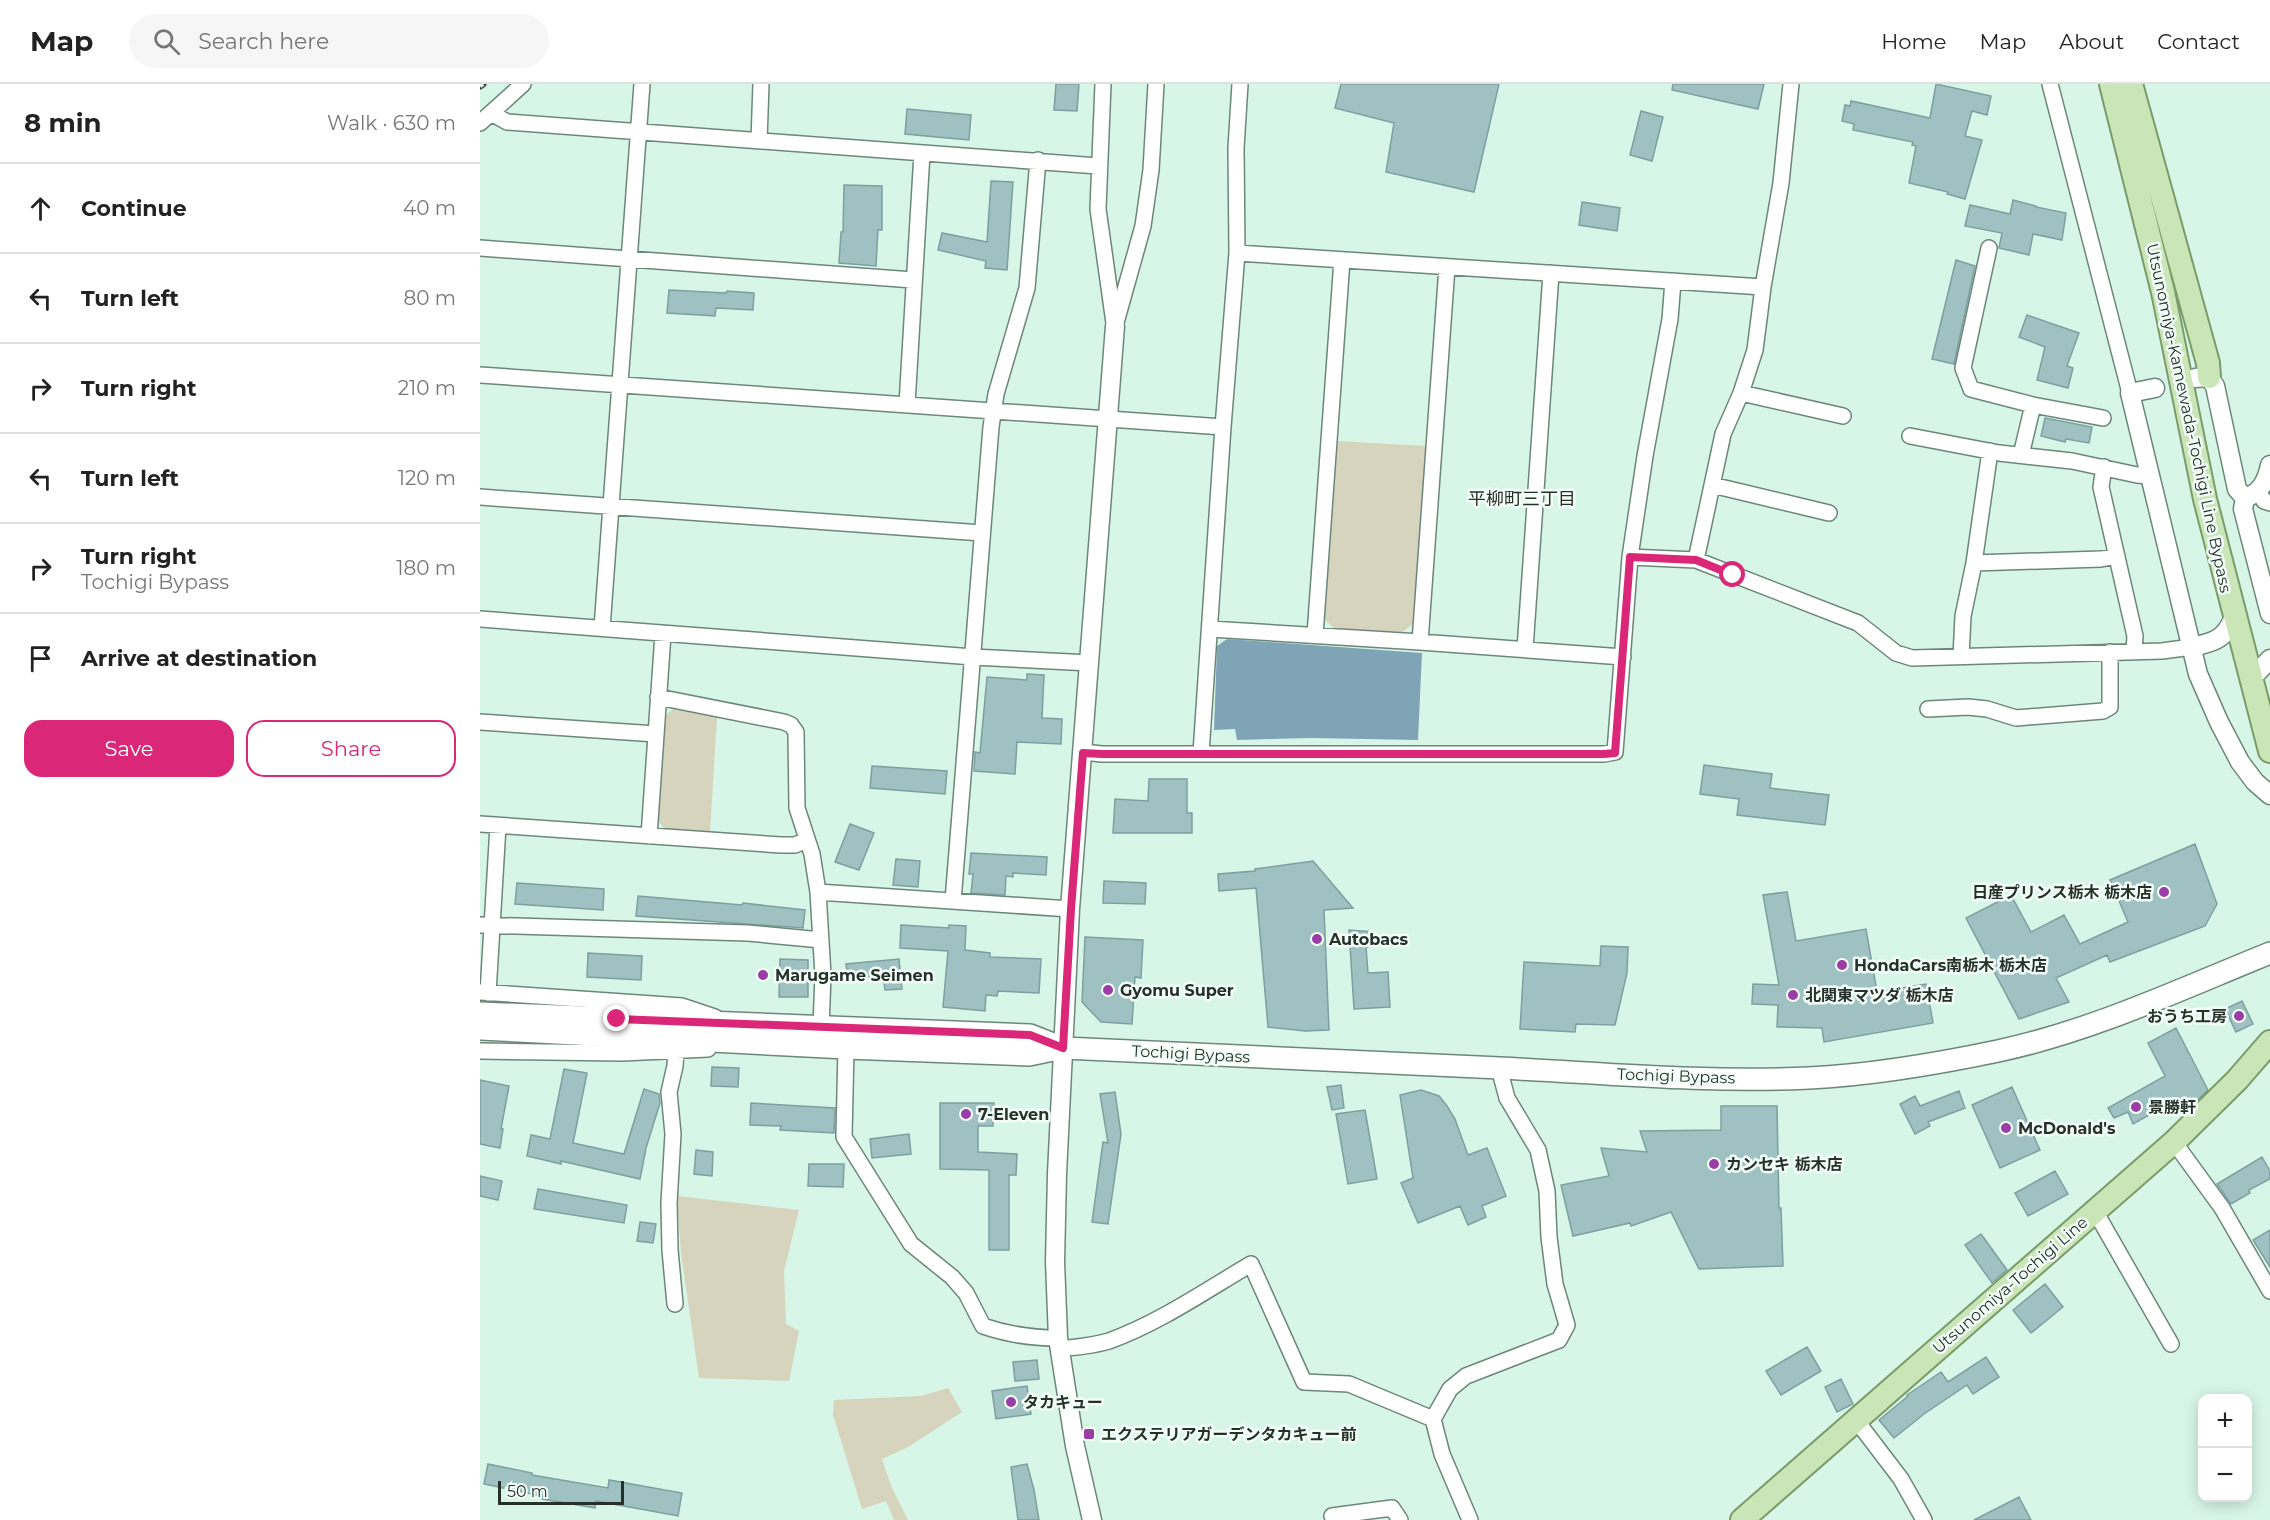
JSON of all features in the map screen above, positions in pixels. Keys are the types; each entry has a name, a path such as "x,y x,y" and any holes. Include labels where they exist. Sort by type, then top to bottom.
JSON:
{"main road":[{"name":"Utsunomiya-Kamewada-Tochigi Line Bypass","path":"2111,84 2147,182 2163,292 2205,499 2270,751"},
{"path":"2131,84 2147,182 2208,363 2202,378"},
{"name":"Tochigi Bypass","path":"480,1029 1029,1055 1063,1048 1732,1078 1809,1078 1879,1071 2001,1050 2064,1033 2125,1012 2270,953"},
{"name":"Tochigi Bypass","path":"480,1013 1030,1035 1063,1048"},
{"name":"Utsunomiya-Tochigi Line","path":"1742,1520 2174,1142 2237,1080 2270,1042"}],"street":[{"path":"485,118 524,84"},
{"path":"602,627 642,84"},
{"path":"759,141 761,84"},
{"path":"1103,84 1098,209 1110,305 1115,326"},
{"path":"1092,1520 1076,1446 1059,1343 1055,1262 1057,1174 1071,909 1115,326 1143,226 1151,170 1156,84"},
{"path":"1201,753 1237,253 1236,148 1240,84"},
{"path":"1696,560 1723,434 1741,393 1755,350 1781,183 1791,84"},
{"path":"2050,84 2130,393 2198,674 2240,762 2255,782 2270,795"},
{"path":"485,118 507,122 1098,166"},
{"path":"907,404 922,153"},
{"path":"953,901 992,412 1027,288 1038,160"},
{"path":"480,248 913,280"},
{"path":"1989,248 1963,368 1971,389 2033,405 2103,418"},
{"path":"1237,253 1763,287"},
{"path":"1315,635 1342,260"},
{"path":"1420,642 1447,267"},
{"path":"1525,650 1551,273"},
{"path":"1083,753 1615,753 1630,557 1645,456 1670,319 1673,281"},
{"path":"480,375 1223,427"},
{"path":"2202,378 2215,386 2237,489 2258,498"},
{"path":"2130,393 2155,388"},
{"path":"1741,393 1843,416"},
{"path":"2021,456 2033,405"},
{"path":"1911,436 2150,476"},
{"path":"1961,657 1963,616 1974,563 1990,451"},
{"path":"2270,465 2258,498 2243,509 2270,614"},
{"path":"2104,467 2101,487 2135,636 2134,651"},
{"path":"1712,485 1829,513"},
{"path":"480,497 982,533"},
{"path":"1974,563 2101,559 2117,556"},
{"path":"1630,557 1696,560 1858,623 1896,653 1921,658 2192,647 2214,642 2226,632 2234,617"},
{"path":"480,619 973,657 1090,663"},
{"path":"1210,629 1623,657"},
{"path":"650,836 663,634"},
{"path":"1928,709 1988,708 2016,718 2103,711 2110,707 2110,652"},
{"path":"2251,679 2270,659"},
{"path":"658,697 791,725 796,732 798,742 797,808 812,854 818,892 821,939 821,1027"},
{"path":"480,722 656,734"},
{"path":"480,824 781,845 795,845 807,840"},
{"path":"498,826 486,925 484,992 682,1006 730,1024"},
{"path":"818,892 1071,909"},
{"path":"486,925 748,933 821,939"},
{"path":"480,1051 622,1053 710,1049 742,1042"},
{"path":"846,1048 844,1137 911,1244 952,1277 966,1293 982,1326 996,1331 1059,1343 1094,1345 1110,1341 1155,1320 1251,1264 1304,1382 1349,1384 1433,1419"},
{"path":"675,1304 670,1250 669,1203 673,1134 669,1092 676,1051"},
{"path":"1470,1520 1442,1454 1433,1419 1450,1389 1466,1376 1559,1340 1567,1325 1555,1284 1549,1236 1547,1191 1538,1150 1507,1098 1499,1068"},
{"path":"2174,1142 2222,1208 2270,1291"},
{"path":"2095,1211 2171,1344"},
{"path":"1856,1420 1901,1479 1924,1520"},
{"path":"1332,1516 1392,1508 1400,1520"}],"shaded area":[{"path":"1337,441 1426,446 1413,624 1402,632 1334,628 1324,619"},
{"path":"674,708 717,717 710,833 666,830 657,820 665,716"},
{"path":"677,1196 799,1210 784,1271 786,1324 799,1331 789,1381 699,1378 681,1253"},
{"path":"948,1388 962,1412 908,1447 882,1459 891,1486 908,1520 894,1520 886,1501 862,1509 833,1415 834,1400 921,1396"}],"water":[{"path":"1227,639 1422,653 1418,740 1312,738 1237,740 1235,729 1214,730 1217,646"}],"building":[{"path":"1056,84 1079,84 1077,111 1054,110"},
{"path":"1341,84 1499,84 1474,192 1386,172 1394,123 1335,108"},
{"path":"1673,84 1764,84 1758,109 1672,90"},
{"path":"1936,84 1991,96 1987,115 1972,111 1965,136 1982,140 1965,199 1947,194 1948,192 1909,183 1916,146 1912,145 1913,142 1853,130 1854,124 1842,121 1845,105 1850,106 1851,101 1930,118"},
{"path":"907,109 971,115 969,140 905,134"},
{"path":"1641,111 1663,117 1652,161 1630,155"},
{"path":"991,181 1013,182 1007,270 985,268 986,261 938,250 942,233 987,242"},
{"path":"844,185 882,186 882,230 878,230 876,266 839,263 841,232 843,232"},
{"path":"2013,200 2066,213 2062,240 2033,234 2029,255 1999,248 2002,233 1965,226 1970,205 2010,214"},
{"path":"1582,202 1620,208 1617,231 1579,225"},
{"path":"1956,260 1975,266 1954,364 1932,359"},
{"path":"669,290 754,293 753,310 716,308 715,316 667,313"},
{"path":"2027,315 2079,333 2067,366 2073,368 2068,388 2037,380 2045,347 2019,337"},
{"path":"2045,418 2092,427 2089,443 2066,439 2065,442 2041,436"},
{"path":"1027,674 1044,675 1042,718 1062,719 1061,744 1017,742 1015,774 974,771 975,752 980,753 987,677 1027,680"},
{"path":"1704,765 1772,774 1770,788 1829,795 1825,825 1737,815 1739,799 1700,794"},
{"path":"872,766 947,771 945,794 870,788"},
{"path":"1149,779 1187,779 1187,813 1192,813 1192,833 1113,833 1115,799 1148,801"},
{"path":"850,824 874,833 859,870 835,862"},
{"path":"2195,844 2217,904 2205,926 2110,962 2107,955 2056,978 2069,1002 2019,1019 1966,918 2011,895 2031,932 2064,915 2080,944 2128,922 2110,880"},
{"path":"971,853 1047,857 1046,875 1013,873 1013,877 1006,876 1005,895 971,893 973,874 969,874"},
{"path":"896,859 920,861 918,887 893,885"},
{"name":"Autobacs","path":"1313,861 1353,908 1324,910 1329,1030 1305,1031 1268,1027 1256,888 1219,891 1218,874 1255,871 1255,869"},
{"path":"1104,881 1146,883 1145,904 1103,903"},
{"path":"517,883 604,889 603,910 515,904"},
{"path":"1787,892 1796,941 1866,929 1877,992 1926,984 1933,1023 1824,1042 1822,1028 1777,1027 1778,1005 1752,1004 1753,984 1779,985 1763,895"},
{"path":"638,896 805,910 803,928 636,916"},
{"path":"901,925 949,928 949,925 966,926 965,950 990,953 990,957 1041,959 1039,993 998,991 997,996 986,995 985,1011 943,1007 948,951 900,948"},
{"path":"1349,930 1374,932 1374,946 1366,947 1368,973 1388,972 1390,1007 1354,1009"},
{"name":"Gyomu Super","path":"1085,937 1143,940 1141,978 1135,977 1132,1024 1101,1022 1082,1002"},
{"path":"1601,946 1628,947 1627,973 1615,1025 1576,1024 1575,1032 1520,1029 1524,962 1600,966"},
{"path":"588,953 642,956 641,980 587,977"},
{"path":"780,959 808,960 808,997 779,997"},
{"path":"899,959 902,989 885,990 883,975 848,979 846,964"},
{"name":"おうち工房","path":"2242,1001 2253,1024 2236,1032 2225,1009"},
{"path":"2176,1028 2208,1090 2185,1112 2178,1099 2133,1124 2128,1112 2114,1118 2108,1108 2165,1076 2148,1043"},
{"path":"712,1067 739,1068 738,1087 711,1086"},
{"path":"564,1069 587,1073 573,1143 624,1154 644,1089 659,1094 660,1103 646,1148 640,1179 561,1161 561,1164 527,1156 531,1135 550,1139"},
{"path":"480,1080 509,1086 500,1148 480,1144"},
{"path":"1341,1085 1344,1108 1332,1110 1327,1087"},
{"name":"McDonald's","path":"2012,1087 2040,1150 2000,1168 1972,1105"},
{"path":"1421,1090 1439,1096 1447,1106 1455,1119 1468,1155 1487,1148 1506,1196 1482,1206 1486,1217 1468,1225 1460,1206 1418,1223 1401,1183 1413,1178 1400,1095"},
{"path":"1959,1091 1965,1108 1928,1122 1930,1126 1915,1134 1900,1104 1915,1096 1920,1106"},
{"path":"1115,1092 1121,1134 1108,1224 1092,1222 1103,1142 1108,1143 1100,1094"},
{"path":"751,1103 835,1108 834,1133 780,1130 781,1126 750,1125"},
{"path":"940,1103 994,1103 993,1126 978,1126 978,1152 1017,1154 1016,1175 1009,1175 1009,1250 989,1250 989,1170 940,1169"},
{"path":"1721,1106 1777,1106 1779,1208 1781,1208 1783,1266 1699,1269 1671,1212 1631,1226 1630,1223 1573,1236 1561,1185 1609,1176 1601,1148 1647,1152 1640,1131 1721,1130"},
{"path":"1365,1110 1377,1179 1348,1184 1336,1114"},
{"path":"909,1134 911,1154 872,1158 870,1139"},
{"path":"696,1150 713,1152 712,1176 694,1174"},
{"path":"2262,1157 2270,1171 2270,1179 2249,1190 2250,1193 2231,1204 2217,1184"},
{"path":"809,1164 844,1164 843,1187 808,1186"},
{"path":"2055,1171 2068,1194 2028,1216 2015,1193"},
{"path":"480,1176 502,1181 498,1200 480,1196"},
{"path":"538,1189 627,1205 624,1223 534,1209"},
{"path":"640,1222 656,1224 653,1243 637,1241"},
{"path":"2270,1230 2270,1267 2253,1240"},
{"path":"1981,1234 2007,1270 1992,1283 1965,1245"},
{"path":"2045,1284 2063,1307 2031,1333 2013,1310"},
{"path":"1807,1347 1821,1371 1781,1395 1766,1371"},
{"path":"1986,1357 1999,1377 1973,1394 1967,1385 1894,1438 1879,1420 1907,1395 1941,1372 1948,1382"},
{"path":"1037,1360 1039,1379 1015,1381 1013,1362"},
{"path":"1841,1379 1853,1404 1837,1412 1825,1387"},
{"name":"タカキュー","path":"1027,1386 1031,1414 996,1419 992,1391"},
{"path":"488,1464 532,1473 532,1475 608,1488 609,1480 682,1493 678,1516 596,1501 595,1508 542,1499 542,1496 484,1484"},
{"path":"1027,1464 1039,1520 1018,1520 1011,1467"},
{"path":"2019,1497 2031,1520 1974,1520"}],"place":[{"name":"日産プリンス栃木 栃木店","path":"2164,892"},
{"name":"Autobacs","path":"1317,939"},
{"name":"HondaCars南栃木 栃木店","path":"1842,965"},
{"name":"Marugame Seimen","path":"763,975"},
{"name":"Gyomu Super","path":"1108,990"},
{"name":"北関東マツダ 栃木店","path":"1793,995"},
{"name":"おうち工房","path":"2239,1016"},
{"name":"景勝軒","path":"2136,1107"},
{"name":"7-Eleven","path":"966,1114"},
{"name":"McDonald's","path":"2006,1128"},
{"name":"カンセキ 栃木店","path":"1714,1164"},
{"name":"タカキュー","path":"1011,1402"},
{"name":"エクステリアガーデンタカキュー前","path":"1089,1434"}],"district":[{"name":"平柳町三丁目","path":"1522,499"}],"route":[{"path":"617,1019 1030,1035 1063,1048 1083,753 1615,753 1630,557 1696,560 1733,575"}]}
